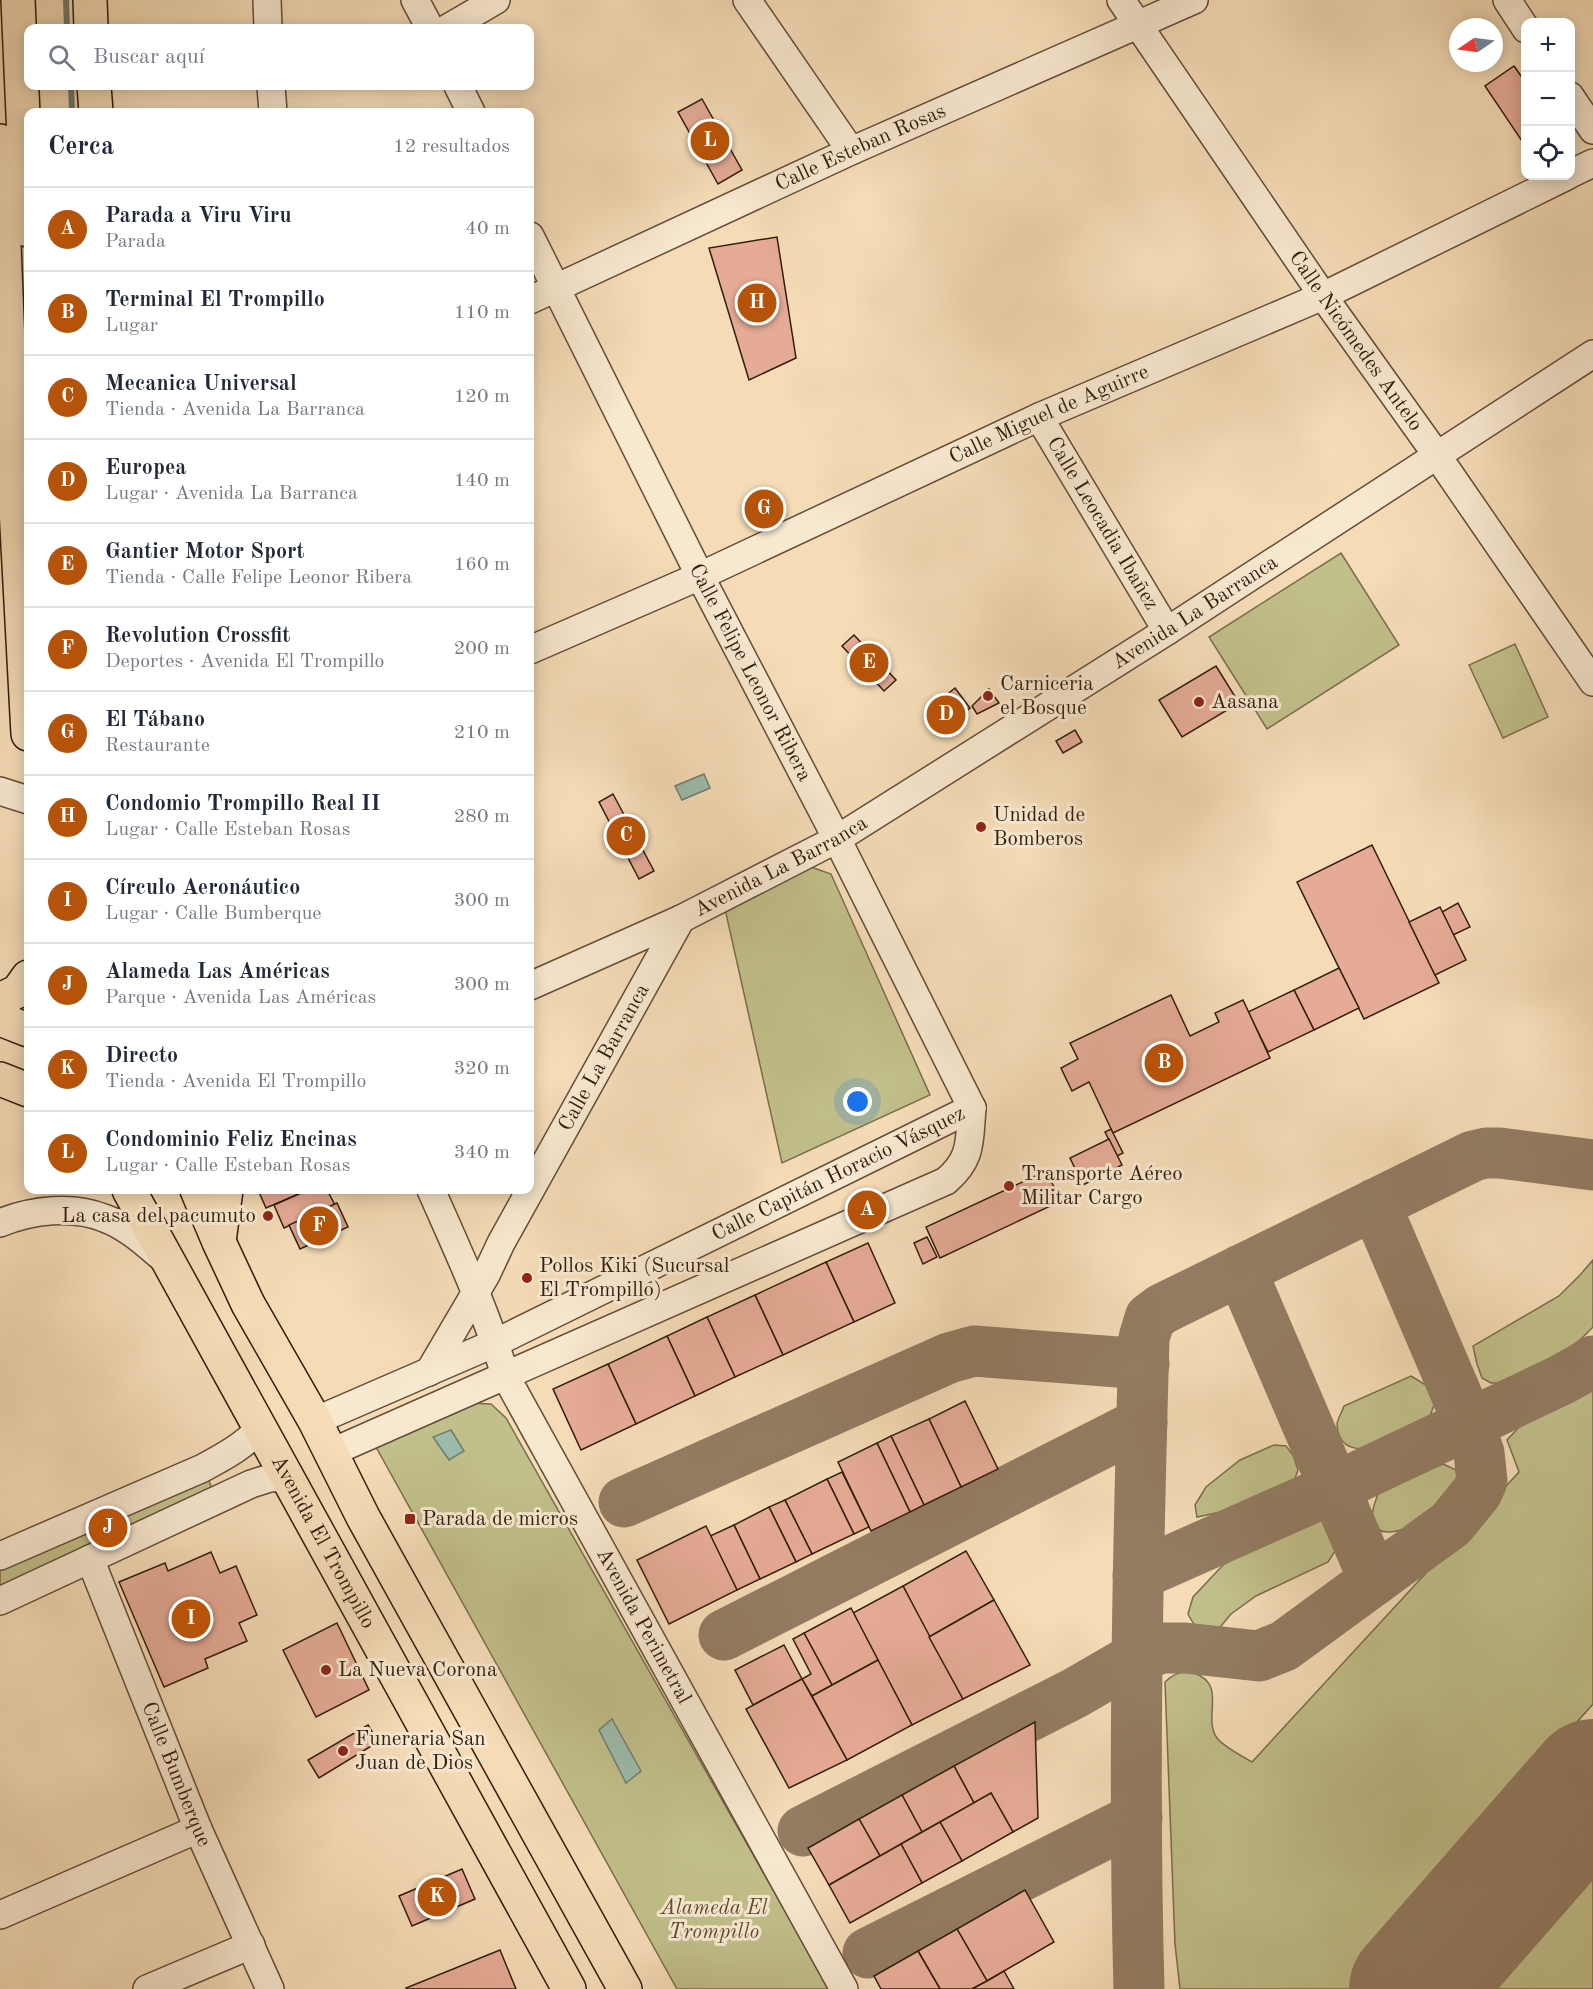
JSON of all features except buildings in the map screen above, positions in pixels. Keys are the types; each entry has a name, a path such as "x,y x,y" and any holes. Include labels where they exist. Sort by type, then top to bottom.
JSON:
{"main road":[{"path":"18,0 24,138"},
{"path":"39,0 40,24"},
{"path":"90,0 91,24"},
{"path":"42,90 44,108"},
{"path":"94,90 96,108"},
{"path":"0,141 20,395 24,564"},
{"path":"0,1000 18,991 24,982"},
{"path":"0,1019 24,1028"},
{"path":"0,1079 24,1088"},
{"name":"Avenida El Trompillo","path":"131,1194 569,1989"},
{"path":"199,1194 248,1304 315,1422 363,1517 625,1989"},
{"path":"219,1242 225,1194"}],"street":[{"path":"267,0 268,24"},
{"path":"415,0 428,24"},
{"path":"455,24 496,0"},
{"path":"747,0 850,151"},
{"name":"Calle Nicómedes Antelo","path":"1121,0 1323,296 1436,454 1593,682"},
{"name":"Calle Esteban Rosas","path":"534,298 850,151 1194,0"},
{"path":"1507,0 1521,21"},
{"path":"271,90 273,108"},
{"path":"460,90 469,108"},
{"path":"1575,103 1593,130"},
{"name":"Calle Miguel de Aguirre","path":"1575,172 1593,163"},
{"name":"Calle Miguel de Aguirre","path":"534,648 700,576 1039,417 1323,296 1559,180"},
{"name":"Calle Felipe Leonor Ribera","path":"534,244 700,576 837,839 972,1108"},
{"name":"Avenida La Barranca","path":"534,984 681,919 837,839 1167,631 1593,354"},
{"name":"Calle Leocadia Ibañez","path":"1039,417 1167,631"},
{"path":"0,791 24,799"},
{"name":"Calle La Barranca","path":"534,1186 681,919"},
{"name":"Calle Capitán Horacio Vásquez","path":"315,1422 495,1343 972,1108"},
{"name":"Calle Capitán Horacio Vásquez","path":"330,1453 946,1181 958,1170 968,1154 972,1108"},
{"name":"Avenida Perimetral","path":"433,1194 476,1292 505,1375 844,1989"},
{"name":"Calle La Barranca","path":"429,1372 530,1194"},
{"path":"0,1223 16,1216 47,1210 92,1214 106,1218 133,1234 171,1265"},
{"path":"0,1556 203,1468 234,1452 250,1440 260,1428"},
{"path":"203,1468 212,1468 223,1479 224,1487 216,1500"},
{"path":"0,1601 251,1484 270,1478 287,1477"},
{"name":"Calle Bumberque","path":"90,1559 198,1829 270,1989"},
{"path":"0,1915 198,1829"},
{"path":"147,1989 251,1945"}],"green space":[{"path":"1341,553 1399,645 1267,729 1209,637"},
{"path":"1515,644 1548,717 1503,738 1469,665"},
{"path":"811,867 831,874 930,1095 782,1163 725,909"},
{"path":"1593,1260 1593,1327 1577,1343 1507,1383 1491,1383 1482,1378 1473,1346 1559,1296"},
{"path":"1411,1376 1429,1387 1435,1401 1428,1420 1411,1433 1390,1443 1366,1448 1355,1448 1346,1444 1340,1437 1337,1426 1344,1406"},
{"path":"1593,1388 1593,1704 1359,1966 1384,1989 1180,1989 1175,1944 1165,1682 1182,1672 1194,1673 1204,1678 1210,1685 1212,1693 1213,1730 1217,1738 1228,1748 1252,1762 1519,1472 1507,1440 1521,1425"},
{"name":"Alameda El Trompillo","path":"470,1403 491,1404 506,1418 829,1989 677,1989 376,1447"},
{"path":"1274,1445 1286,1446 1293,1455 1298,1470 1294,1481 1281,1495 1236,1513 1225,1511 1197,1517 1195,1505 1206,1487 1240,1460"},
{"path":"1443,1464 1456,1470 1461,1489 1441,1515 1406,1529 1386,1532 1378,1530 1372,1517 1379,1492"},
{"path":"205,1472 215,1495 0,1592 0,1561"},
{"path":"1318,1516 1337,1532 1339,1545 1328,1562 1256,1596 1231,1614 1217,1631 1202,1630 1193,1623 1188,1614 1193,1597 1223,1565 1255,1545"},
{"path":"1593,1866 1593,1989 1488,1989"}],"shaded area":[{"path":"704,774 710,788 682,800 675,786"},
{"path":"451,1430 464,1451 449,1460 433,1437"},
{"path":"612,1719 641,1771 626,1783 599,1730"}],"waterway":[{"path":"66,0 67,24"},
{"path":"71,90 72,108"}],"taxiway":[{"path":"1139,1989 1136,1826 1138,1582 1144,1338 1150,1318 1162,1309 1473,1156 1500,1153 1593,1165"},
{"path":"803,1831 1075,1693 1137,1657 1161,1648 1185,1648 1259,1656 1284,1646 1451,1524 1477,1492 1482,1481 1479,1453 1469,1424 1375,1204"},
{"path":"1241,1270 1374,1580"},
{"path":"624,1502 949,1358 974,1351 1144,1364"},
{"path":"1138,1575 1334,1488 1561,1380 1593,1361"},
{"path":"724,1635 1142,1423"},
{"path":"868,1953 1137,1818"}],"runway":[{"path":"1413,1989 1593,1783"}],"place":[{"name":"Condominio Feliz Encinas","path":"710,141"},
{"name":"Condomio Trompillo Real II","path":"757,303"},
{"name":"El Tábano","path":"764,509"},
{"name":"Gantier Motor Sport","path":"869,663"},
{"name":"Carniceria el Bosque","path":"988,696"},
{"name":"Aasana","path":"1199,702"},
{"name":"Europea","path":"946,715"},
{"name":"Unidad de Bomberos","path":"981,827"},
{"name":"Mecanica Universal","path":"626,836"},
{"name":"Terminal El Trompillo","path":"1164,1063"},
{"name":"Transporte Aéreo Militar Cargo","path":"1009,1186"},
{"name":"Parada a Viru Viru","path":"867,1210"},
{"name":"La casa del pacumuto","path":"268,1216"},
{"name":"Revolution Crossfit","path":"319,1226"},
{"name":"Pollos Kiki (Sucursal El Trompillo)","path":"527,1278"},
{"name":"Parada de micros","path":"410,1519"},
{"name":"Alameda Las Américas","path":"108,1528"},
{"name":"Círculo Aeronáutico","path":"191,1619"},
{"name":"La Nueva Corona","path":"326,1670"},
{"name":"Funeraria San Juan de Dios","path":"343,1751"},
{"name":"Directo","path":"437,1897"}]}
